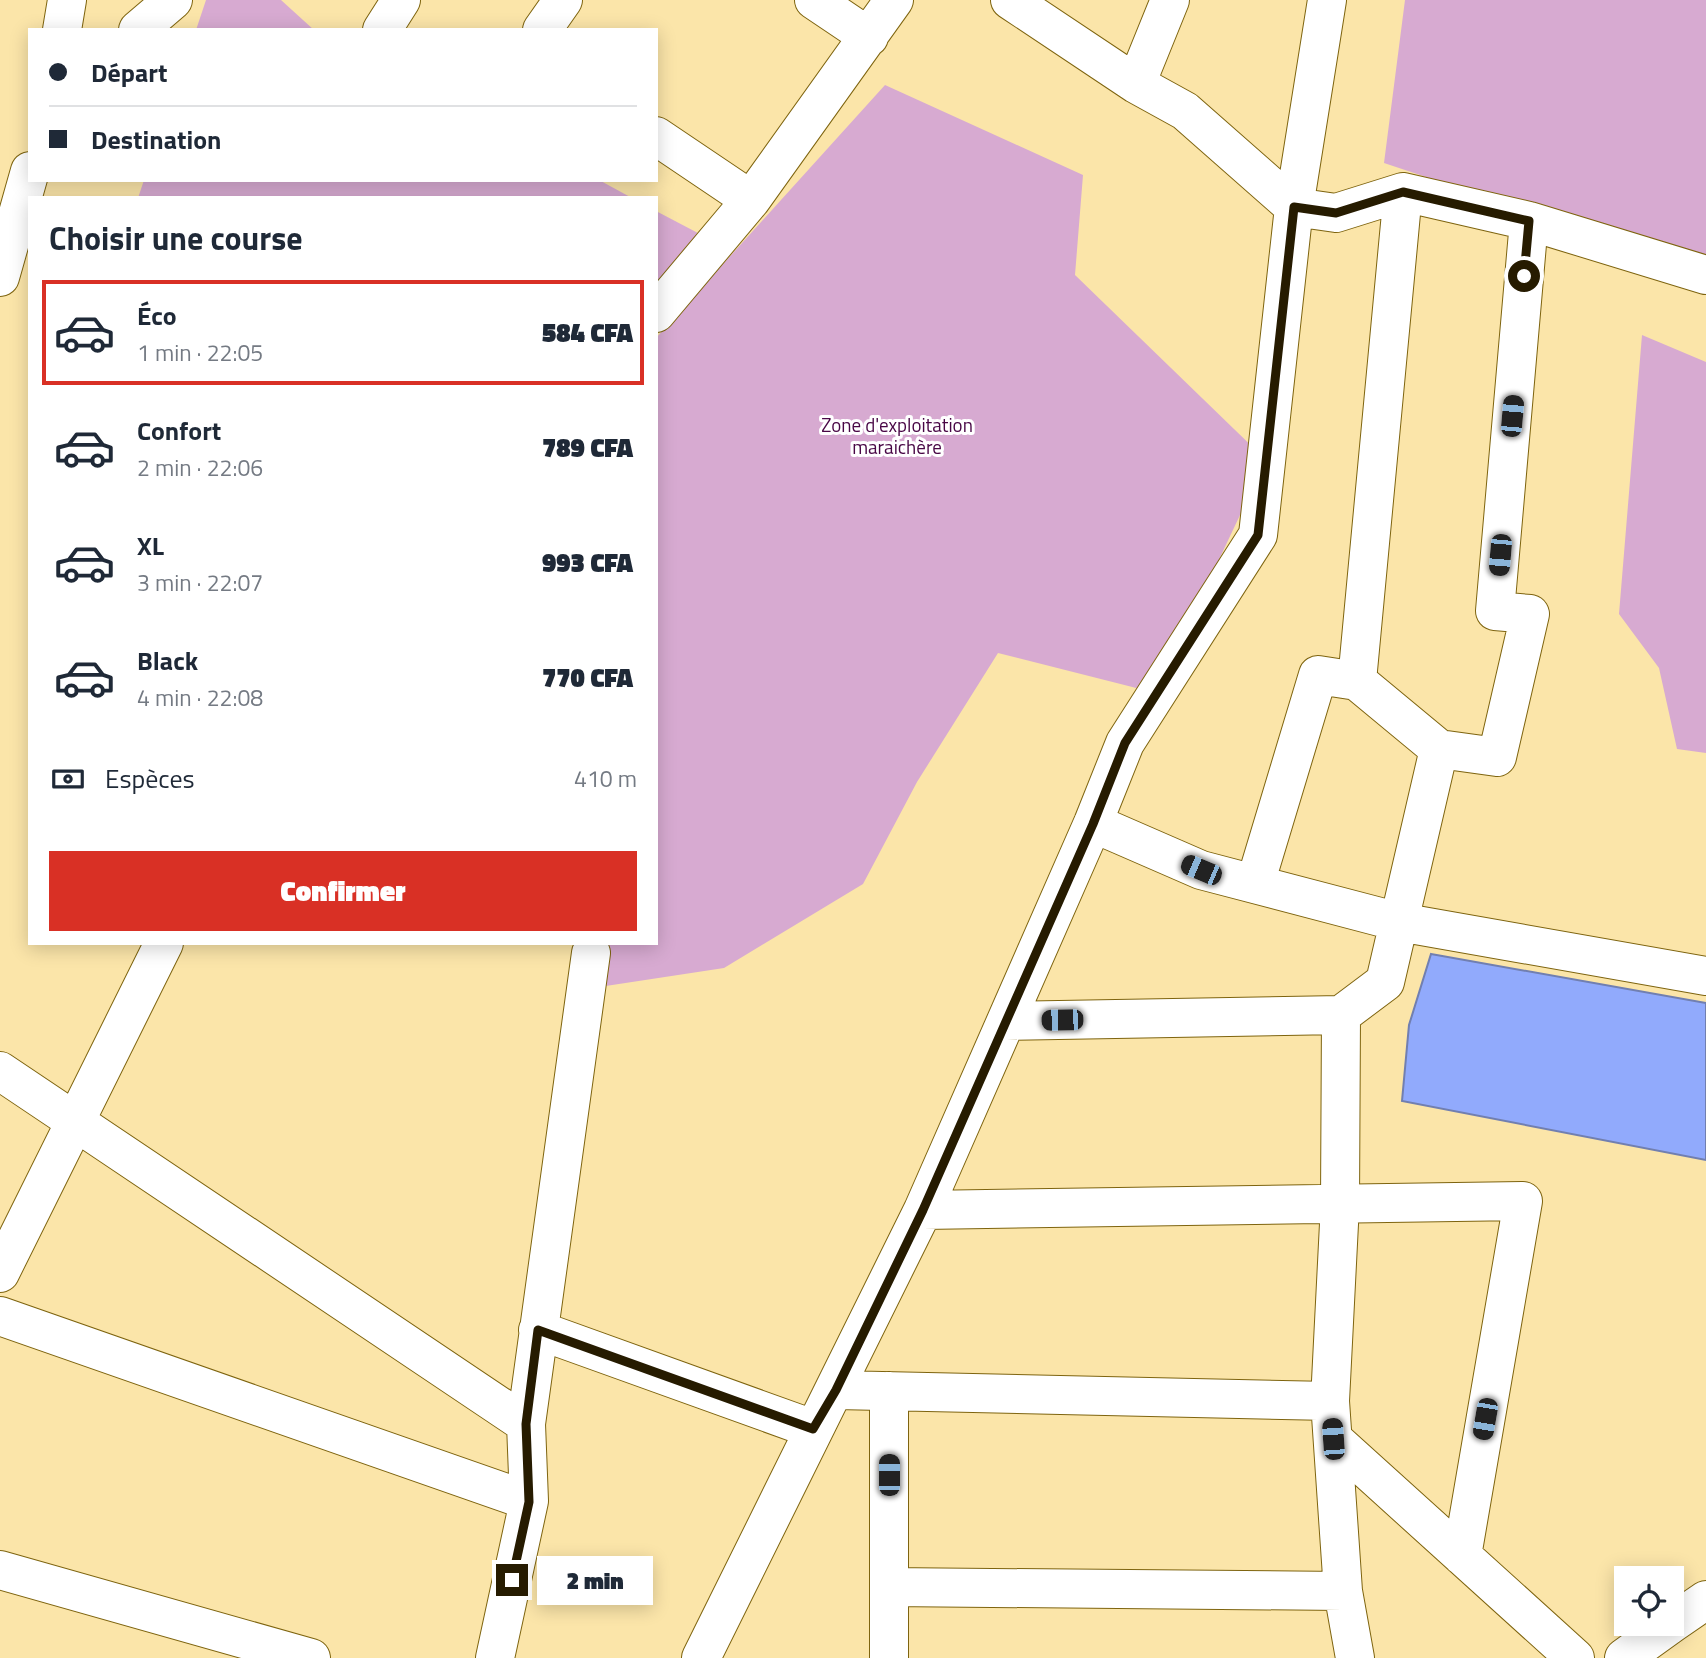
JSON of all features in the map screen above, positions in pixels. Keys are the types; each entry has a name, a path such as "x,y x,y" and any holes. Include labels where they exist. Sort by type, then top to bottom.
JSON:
{"street":[{"path":"62,28 67,0"},
{"path":"140,28 173,0"},
{"path":"383,28 401,0"},
{"path":"543,28 563,0"},
{"path":"814,0 869,37"},
{"path":"658,311 751,200 894,0"},
{"path":"1010,0 1136,84 1185,111 1294,207 1336,213 1403,192 1529,221 1706,275"},
{"path":"1136,84 1170,0"},
{"path":"701,1658 923,1210 1093,824 1125,743 1258,535 1294,207 1327,0"},
{"path":"658,137 751,200"},
{"path":"0,277 28,178"},
{"path":"1357,681 1403,192"},
{"path":"1255,884 1318,675 1357,681 1439,749 1497,757 1531,614 1495,611 1529,221"},
{"path":"1006,1021 1342,1015 1385,982 1439,749"},
{"path":"1093,824 1201,870 1399,922 1706,976"},
{"path":"0,1273 163,945"},
{"path":"495,1658 529,1502 526,1424 591,953"},
{"path":"1342,1015 1340,1204 1331,1401 1343,1591 1354,1658"},
{"path":"0,1071 526,1424"},
{"path":"923,1210 1522,1201 1462,1556"},
{"path":"0,1316 529,1502"},
{"path":"538,1330 813,1429"},
{"path":"836,1390 1331,1401"},
{"path":"889,1391 889,1658"},
{"path":"1333,1439 1575,1658"},
{"path":"0,1570 311,1658"},
{"path":"889,1587 1343,1591"},
{"path":"1684,1615 1706,1600"},
{"path":"1624,1658 1654,1636"}],"green space":[{"path":"206,0 281,0 312,28 197,28"},
{"path":"1405,0 1706,0 1706,270 1384,163"},
{"name":"Zone d'exploitation maraichère","path":"885,85 1083,175 1075,275 1266,460 1156,693 998,653 917,782 863,884 724,968 586,989 591,945 658,945 658,336"},
{"path":"143,182 603,182 628,196 139,196"},
{"path":"658,212 715,242 658,311"},
{"path":"1642,335 1706,362 1706,753 1677,749 1659,668 1619,614"}],"water":[{"path":"1431,954 1706,1003 1706,1160 1402,1101 1409,1025"}],"route":[{"path":"512,1580 529,1502 526,1424 538,1330 813,1429 836,1390 923,1210 1093,824 1125,743 1258,535 1294,207 1336,213 1403,192 1529,221 1524,276"}]}
